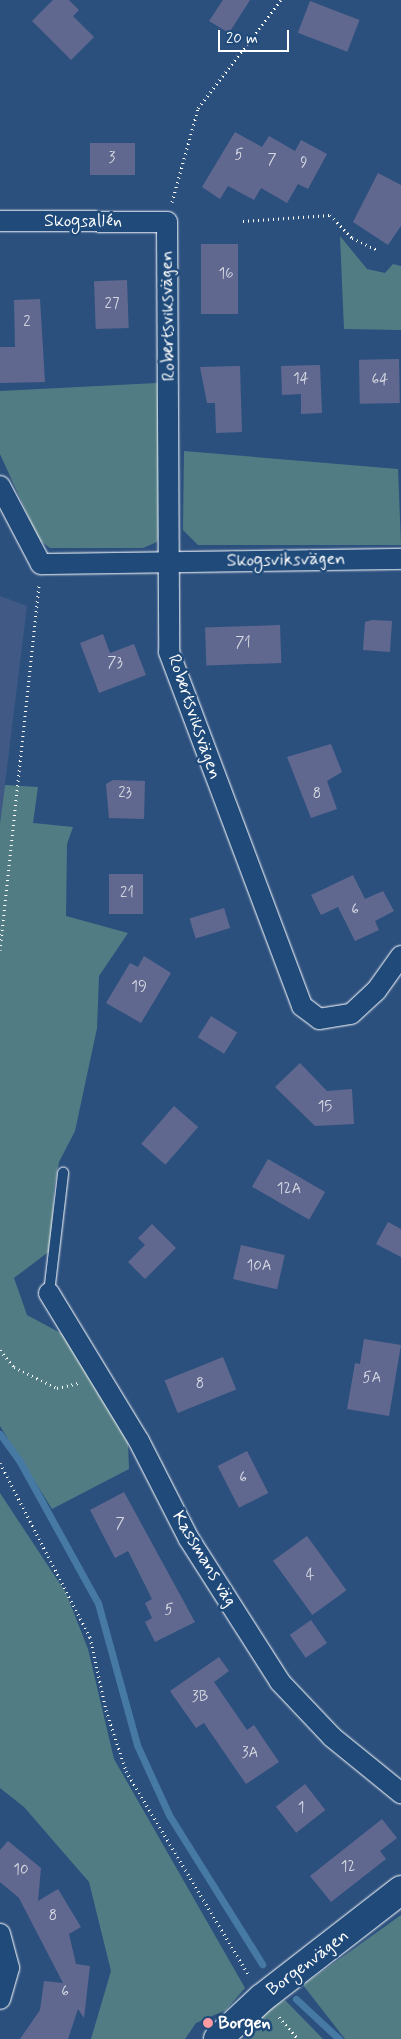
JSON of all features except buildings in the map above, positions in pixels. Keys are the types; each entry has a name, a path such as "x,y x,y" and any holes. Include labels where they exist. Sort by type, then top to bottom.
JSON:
{"street":[{"name":"Skogsallén","path":"0,221 167,222"},
{"name":"Robertsviksvägen","path":"167,222 172,562 169,652 302,1006 319,1019 351,1014 376,991 401,956"},
{"path":"0,486 41,564"},
{"name":"Skogsviksvägen","path":"41,564 401,559"},
{"name":"Kassmans väg","path":"49,1293 102,1378 189,1539 280,1682 332,1738 401,1793"},
{"name":"Borgenvägen","path":"218,2039 275,1988 401,1890"},
{"path":"0,1934 9,1968 0,1999"}],"lane":[{"path":"49,1293 63,1173"}],"path":[{"path":"167,222 198,108 281,0"},
{"path":"243,221 330,215 352,238 378,250"},
{"path":"0,950 41,564"},
{"path":"0,1350 14,1367 57,1388 102,1378"},
{"path":"0,1463 90,1637 106,1710 126,1771 275,1988"}],"shaded area":[{"path":"0,596 27,606 0,824"}],"green space":[{"path":"340,236 367,269 385,273 393,264 401,266 401,330 344,329"},
{"path":"157,383 163,520 157,542 143,548 50,548 39,540 0,454 0,391"},
{"path":"184,451 398,469 401,545 198,545 183,530"},
{"path":"5,785 38,787 33,823 73,827 67,844 66,916 128,933 99,976 97,1028 75,1131 59,1162 54,1189 51,1250 14,1278 27,1315 66,1336 128,1443 129,1469 52,1509 0,1426 0,824"},
{"path":"0,1493 66,1593 88,1649 114,1759 245,1988 226,2010 196,2023 185,2039 91,2039 111,1971 89,1882 24,1807 0,1788"},
{"path":"401,1915 401,2039 345,2039 303,1985"},
{"path":"285,2000 323,2039 245,2039 257,2016"}],"waterway":[{"path":"0,1434 19,1460 98,1603 137,1745 169,1815 262,1964"},
{"path":"296,1999 339,2039"}],"place":[{"name":"Borgen","path":"208,2023"}]}
